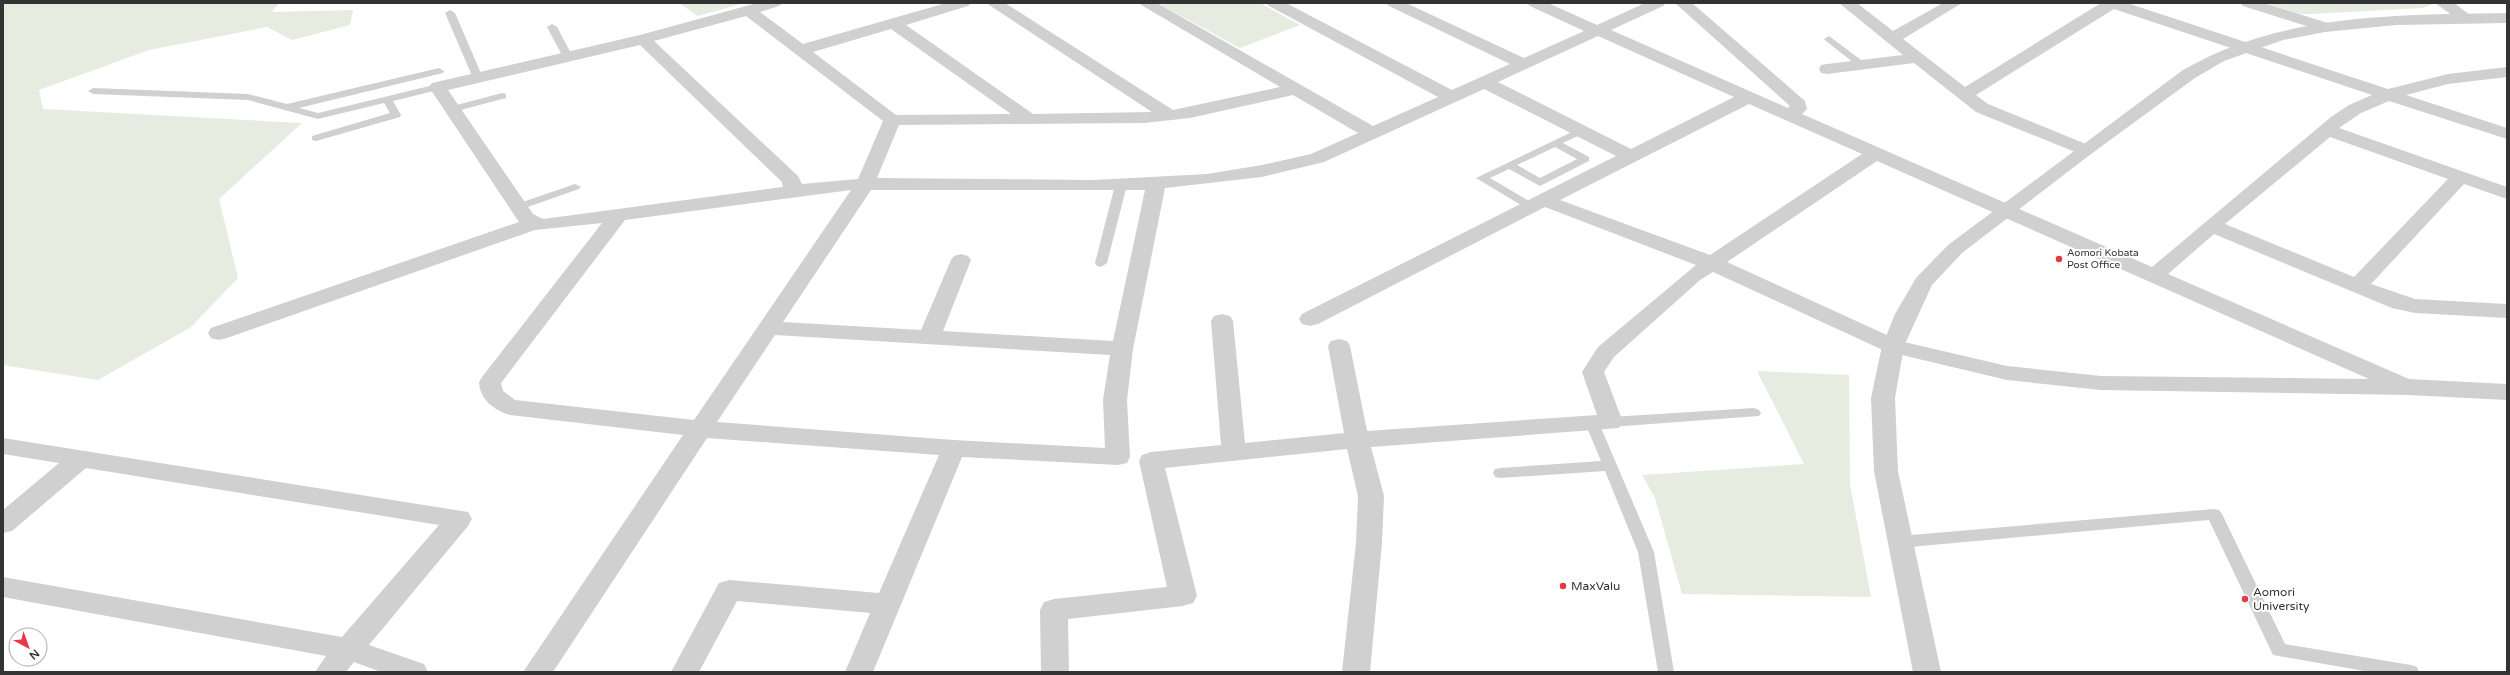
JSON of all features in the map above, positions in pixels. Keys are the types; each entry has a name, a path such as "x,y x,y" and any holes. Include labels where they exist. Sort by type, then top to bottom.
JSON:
{"street":[{"path":"774,3 643,39 478,78 439,79 453,109 518,207 526,218 540,225 794,191 866,184 1156,185 1234,177 1282,168 1318,158 1658,3"},
{"path":"802,50 963,3"},
{"path":"994,3 1169,115"},
{"path":"1146,3 1372,133"},
{"path":"1274,3 1452,97"},
{"path":"1394,3 1523,64"},
{"path":"1535,3 2408,387"},
{"path":"1683,3 1799,105 1798,109 1789,114"},
{"path":"1847,3 1982,108 2085,150"},
{"path":"1892,38 1954,3"},
{"path":"1965,94 2112,3 2507,134"},
{"path":"2248,3 2325,27"},
{"path":"2443,3 2466,18"},
{"path":"748,10 892,120 1031,120 1169,115 1190,113 1295,89"},
{"path":"1927,672 1886,471 1883,398 1893,346 1906,314 1923,282 1955,249 2085,150 2189,74 2218,57 2279,36 2325,27 2396,20 2507,18"},
{"path":"893,23 1031,120"},
{"path":"643,39 791,180 794,191"},
{"path":"1827,69 1918,58"},
{"path":"2155,275 2272,173 2353,110 2388,94 2425,82 2474,74 2507,72"},
{"path":"2474,74 2507,84"},
{"path":"1484,82 1630,156"},
{"path":"1310,319 1748,97"},
{"path":"537,672 699,429 771,328 866,184 892,120"},
{"path":"2328,130 2507,193"},
{"path":"1055,672 1054,610 1183,596 1151,461 1357,440 1602,423 1593,372 1606,352 1711,263 1876,153"},
{"path":"2358,285 2460,177"},
{"path":"619,215 490,382 490,391 496,399 510,407 699,429 954,448 1118,457 1115,400 1122,349 1156,185"},
{"path":"1537,203 1711,263 1893,346 2007,373 2101,383 2408,387 2507,392"},
{"path":"219,333 535,222"},
{"path":"2211,226 2400,303 2415,306 2507,311"},
{"path":"929,338 961,260"},
{"path":"1222,321 1234,453"},
{"path":"771,328 1122,349"},
{"path":"1339,346 1357,440 1371,496 1369,543 1356,672"},
{"path":"3,446 459,519 329,672"},
{"path":"859,672 954,448"},
{"path":"3,524 82,458"},
{"path":"3,587 349,649 414,672"},
{"path":"685,672 729,590 888,604"}],"lane":[{"path":"450,13 478,78"},
{"path":"552,27 568,57"},
{"path":"1829,39 1862,65"},
{"path":"93,91 248,97 318,116 388,99 439,79"},
{"path":"288,107 439,79"},
{"path":"453,109 502,96"},
{"path":"316,138 396,115 388,99"},
{"path":"1537,203 1482,178 1580,131"},
{"path":"1508,166 1540,183 1585,159 1555,143"},
{"path":"1560,172 1578,182"},
{"path":"1101,263 1121,185"},
{"path":"518,207 575,187"},
{"path":"1666,672 1646,552 1610,466 1602,423 1754,413"},
{"path":"1500,473 1610,466"},
{"path":"1900,542 2214,514 2279,650 2411,672"}],"shaded area":[{"path":"3,3 279,3 272,12 353,10 350,25 292,40 267,27 149,50 39,90 43,109 302,123 219,199 238,278 191,327 98,380 3,365"},
{"path":"679,3 744,3 698,16"},
{"path":"1169,3 1260,3 1300,25 1240,48 1161,5"},
{"path":"2266,3 2433,4 2423,8 2300,14"},
{"path":"1757,371 1849,375 1850,484 1871,597 1682,594 1655,498 1642,475 1804,464"}],"place":[{"name":"Aomori Kobata Post Office","path":"2059,259"},
{"name":"MaxValu","path":"1563,586"},
{"name":"Aomori University","path":"2245,599"}]}
